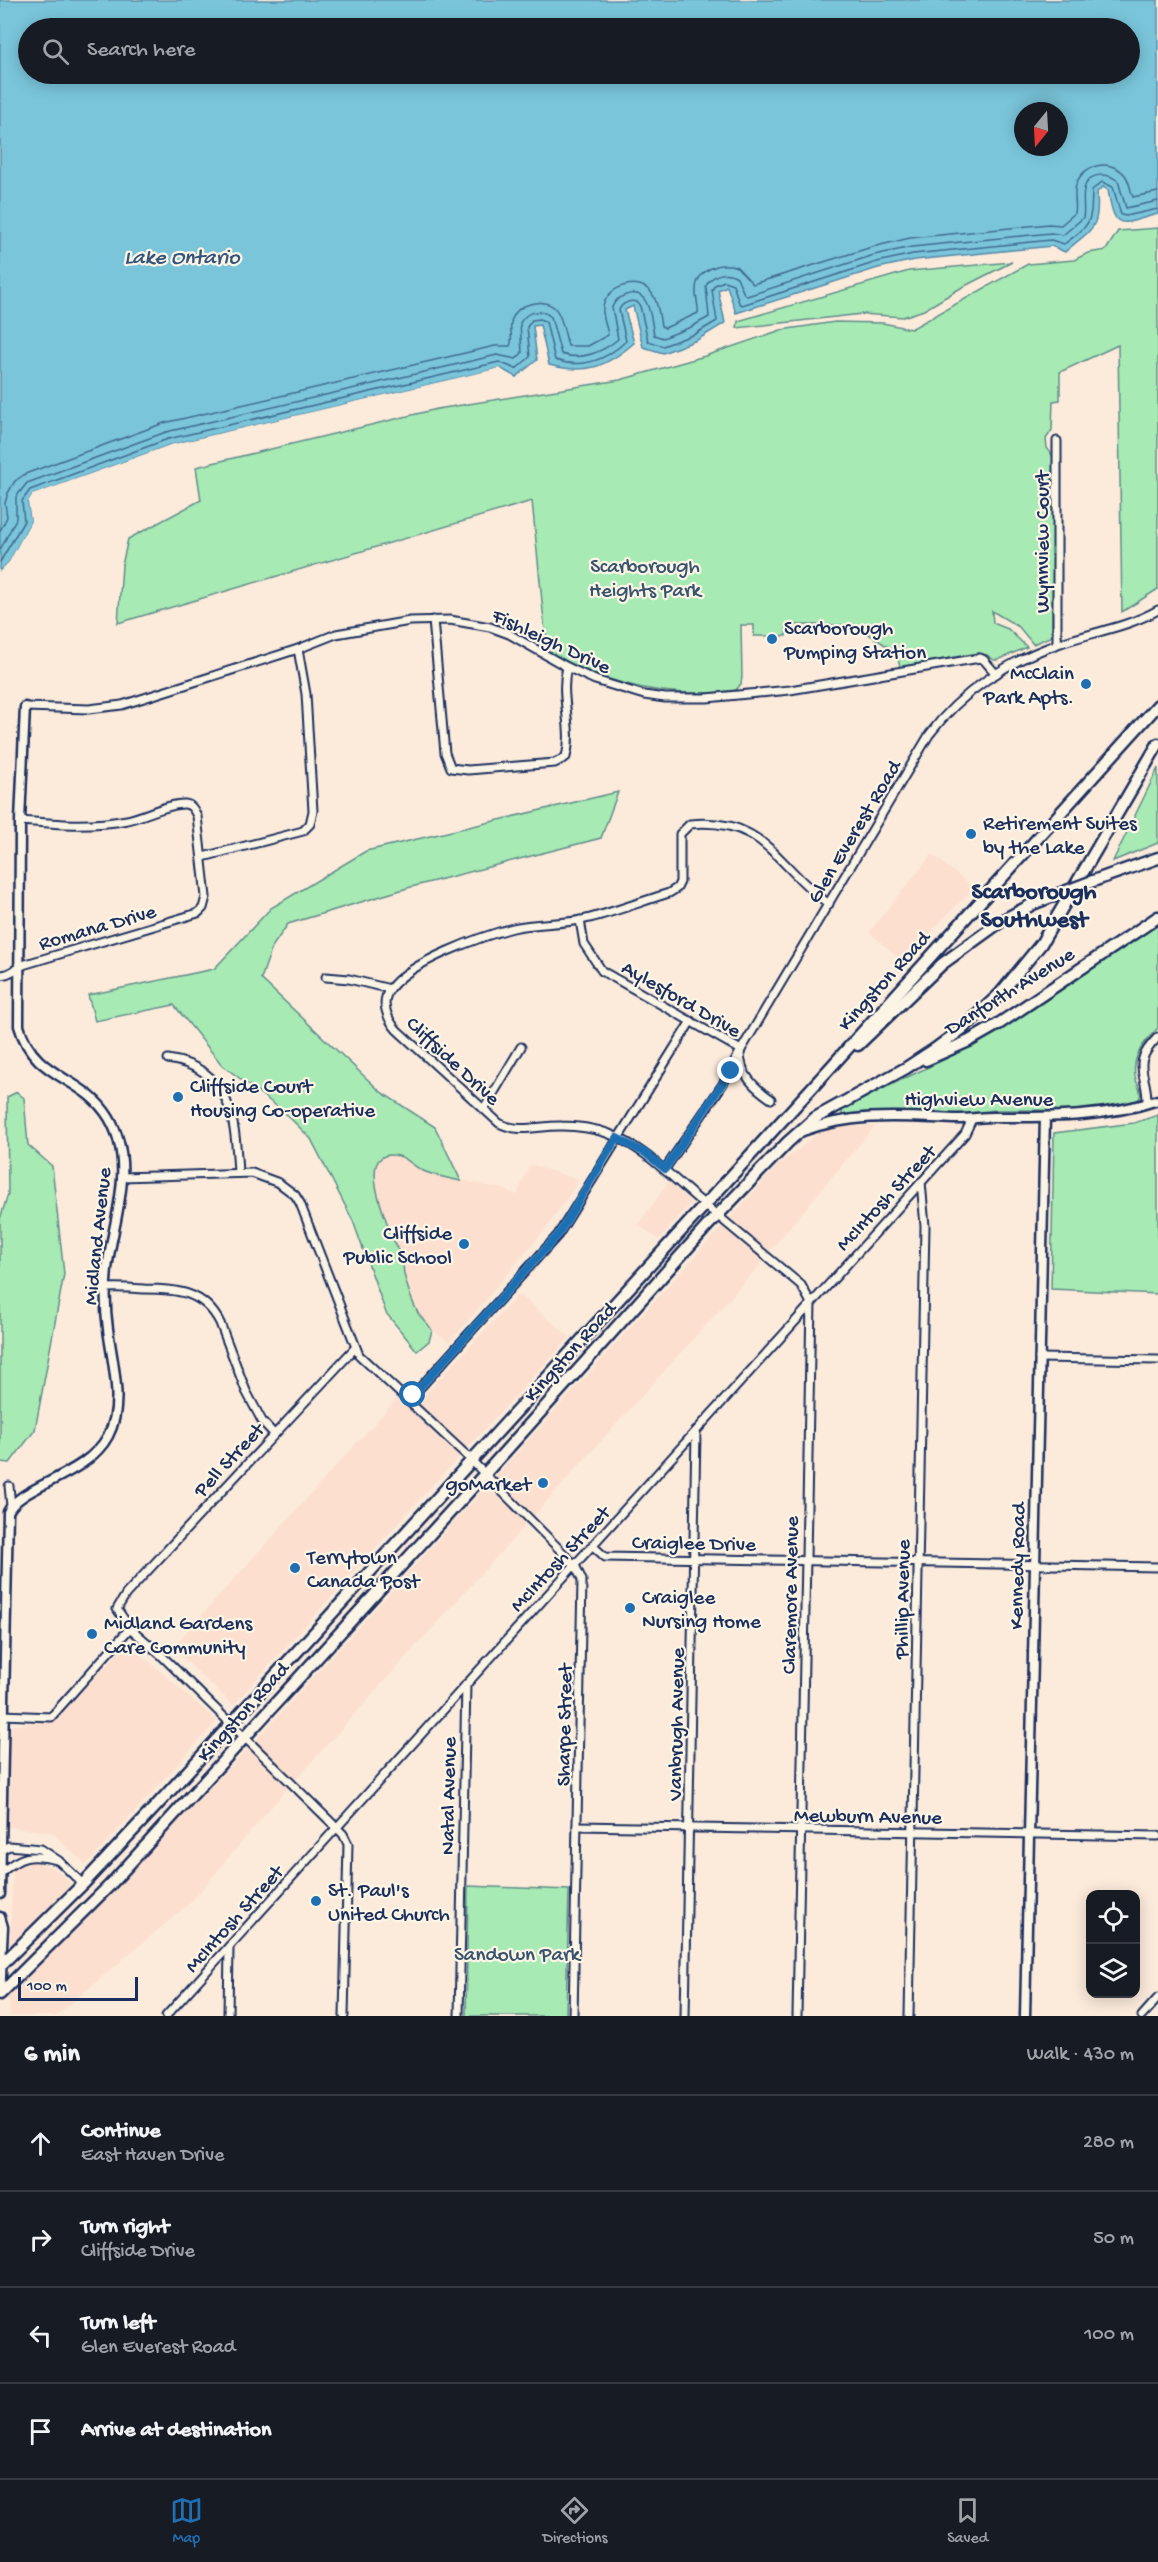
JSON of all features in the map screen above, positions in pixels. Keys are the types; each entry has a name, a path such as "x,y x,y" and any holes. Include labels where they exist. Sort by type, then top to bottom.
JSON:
{"main road":[{"name":"Kingston Road","path":"1,1966 84,1884 830,1068 1158,705"},
{"name":"Kingston Road","path":"0,1994 110,1885 718,1215 788,1142 815,1118 906,1068 962,1029 981,1012 1034,953 1064,906 1158,744"},
{"path":"830,1068 861,1043 942,964 1003,920 1035,903 1158,858"},
{"name":"Danforth Avenue","path":"906,1068 959,1046 997,1025 1158,917"},
{"path":"0,1989 1,1966"}],"street":[{"name":"Wynnview Court","path":"1057,441 1057,644"},
{"name":"Glen Everest Road","path":"665,1169 731,1071 741,1050 828,904 939,722 966,695 996,674 1057,644 1122,626 1158,610"},
{"name":"Fishleigh Drive","path":"25,707 89,710 122,705 298,649 336,634 371,626 433,620 450,620 490,627 509,634 567,667 619,688 644,695 685,699 790,690 980,658 996,674"},
{"path":"433,620 445,753 451,768 468,770 555,763 566,757 564,680 567,667"},
{"path":"20,821 100,824 136,818 179,804 187,804 192,806 197,816 203,857 303,831 310,824 313,811 308,716 303,670 298,649"},
{"name":"Midland Avenue","path":"11,1506 83,1465 98,1451 112,1428 116,1398 107,1320 106,1288 122,1177 120,1144 104,1110 79,1087 43,1066 28,1049 19,1026 20,821 25,707"},
{"path":"326,976 390,989 424,964 484,936 537,924 579,921 669,893 677,888 680,882 680,834 690,824 723,824 749,832 768,846 828,904"},
{"name":"Romana Drive","path":"0,975 11,974 19,966 198,913 203,908 206,897 203,857"},
{"name":"Aylesford Drive","path":"579,921 584,944 602,971 741,1050 742,1066 748,1080 771,1099"},
{"name":"Cliffside Drive","path":"390,989 385,1012 392,1025 499,1123 513,1128 526,1129 563,1125 583,1127 617,1138 645,1153 718,1215"},
{"path":"408,1401 558,1235 691,1021"},
{"path":"1147,1103 1141,1061 1149,1046 1158,1037"},
{"path":"484,1109 521,1047"},
{"path":"168,1059 196,1067 219,1088 230,1108 235,1125 238,1173"},
{"name":"Highview Avenue","path":"800,1132 822,1124 847,1119 888,1116 972,1119 1111,1113 1158,1100"},
{"name":"Kennedy Road","path":"1025,2016 1045,1117"},
{"name":"McIntosh Street","path":"166,2016 965,1134 972,1119"},
{"path":"122,1177 238,1173 264,1176 279,1183 295,1196 307,1220 354,1348 365,1362 576,1565"},
{"name":"Phillip Avenue","path":"909,2016 925,1226 921,1182"},
{"path":"718,1215 801,1285 811,1303"},
{"path":"106,1288 183,1291 206,1303 220,1323 255,1408 274,1434"},
{"name":"Claremore Avenue","path":"797,2016 811,1303"},
{"name":"Pell Street","path":"130,1628 117,1609 126,1594 354,1348"},
{"path":"1039,1358 1158,1360"},
{"name":"Vanbrugh Avenue","path":"685,2016 696,1433"},
{"path":"0,1894 7,1534 8,1512 11,1506 9,1486"},
{"name":"Craiglee Drive","path":"593,1546 606,1557 1158,1567"},
{"name":"Sharpe Street","path":"573,2016 582,1580 576,1565"},
{"path":"3,1715 51,1717 130,1628 337,1826 348,1844 344,2016"},
{"name":"Natal Avenue","path":"459,2016 466,1684"},
{"name":"Mewburn Avenue","path":"577,1826 1158,1836"},
{"path":"1,1850 9,1846 41,1849 59,1861 84,1884"},
{"path":"0,1874 12,1862 26,1857 42,1857 59,1861"},
{"path":"0,1917 3,1927 1,1966"},
{"path":"228,2016 229,1947"},
{"path":"1142,2016 1158,1998"}],"shaded area":[{"path":"932,854 974,888 902,961 869,932"},
{"path":"875,1126 760,1265 279,1798 191,1902 56,2016 10,2016 8,1997 256,1740 778,1165 827,1127"},
{"name":"Cliffside Public School","path":"392,1155 404,1158 422,1171 503,1189 517,1195 530,1164 579,1180 548,1226 450,1342 432,1331 430,1325 419,1315 404,1274 403,1263 384,1219 374,1177 377,1163 384,1157"},
{"path":"669,1181 691,1203 659,1240 638,1225"},
{"path":"519,1294 570,1337 233,1705 172,1648 400,1395 413,1407"},
{"path":"128,1643 217,1721 86,1865 51,1832 7,1827 10,1726 52,1721"},
{"path":"36,1861 57,1870 69,1882 68,1888 10,1946 13,1868"}],"green space":[{"name":"Scarborough Heights Park","path":"1158,228 1158,589 1122,612 1118,345 1060,372 1060,400 1053,401 1052,430 1046,439 1047,448 1055,459 1052,636 1033,644 1019,627 992,611 993,623 1008,629 1027,647 998,660 978,653 900,667 896,652 855,625 787,625 786,636 754,636 754,625 741,625 742,677 741,684 736,690 687,693 641,688 618,682 551,653 552,647 545,631 532,501 118,623 122,565 128,539 201,500 196,467 437,409 620,380 705,356 781,330 835,322 883,323 911,329 1028,264 1074,260 1088,253 1106,250 1118,231"},
{"path":"1012,262 924,310 903,317 862,314 737,328 738,321 909,271"},
{"path":"1158,768 1158,843 1113,861"},
{"path":"618,792 601,838 411,887 288,924 272,947 261,979 381,1092 435,1127 461,1181 426,1172 397,1155 381,1158 376,1168 376,1183 380,1201 403,1262 410,1294 418,1313 432,1331 429,1341 417,1351 386,1313 353,1221 311,1139 283,1111 222,1065 174,1005 95,1021 88,995 214,969 271,908 366,851"},
{"path":"1158,923 1158,1028 1147,1039 1136,1058 1135,1072 1140,1097 1132,1103 1096,1109 993,1110 969,1116 942,1112 864,1112 842,1115 842,1111 862,1100 1006,1026"},
{"path":"17,1092 24,1098 28,1145 52,1166 64,1274 35,1430 10,1463 0,1462 0,1219 8,1194 7,1097"},
{"path":"1158,1115 1158,1294 1051,1289 1054,1133 1134,1123"},
{"name":"Sandown Park","path":"468,1886 569,1890 566,2016 466,2016"}],"water":[{"name":"Lake Ontario","path":"0,0 1158,0 1158,214 1135,221 1121,222 1113,213 1108,190 1103,187 1097,192 1097,214 1092,227 1065,252 1052,246 915,260 878,268 736,313 727,286 718,290 725,323 697,340 663,353 643,347 633,306 625,310 634,343 605,363 585,369 549,365 540,325 533,326 537,360 516,377 500,368 170,445 32,495 28,503 31,521 9,562 0,571"}],"pier":[{"path":"500,368 510,377 500,371 170,448 34,498 31,503 34,522 12,563 0,574 31,521 28,502 32,495 170,445"}],"place":[{"name":"Scarborough Pumping Station","path":"772,639"},
{"name":"McClain Park Apts.","path":"1086,684"},
{"name":"Retirement Suites by the Lake","path":"971,834"},
{"name":"Cliffside Court Housing Co-operative","path":"178,1097"},
{"name":"Cliffside Public School","path":"464,1244"},
{"name":"goMarket","path":"543,1483"},
{"name":"Terrytown Canada Post","path":"295,1568"},
{"name":"Craiglee Nursing Home","path":"630,1608"},
{"name":"Midland Gardens Care Community","path":"92,1634"},
{"name":"St. Paul's United Church","path":"316,1901"}],"district":[{"name":"Scarborough Southwest","path":"1034,904"}],"route":[{"path":"413,1395 545,1252 558,1235 617,1138 645,1153 665,1169 731,1071"}]}
